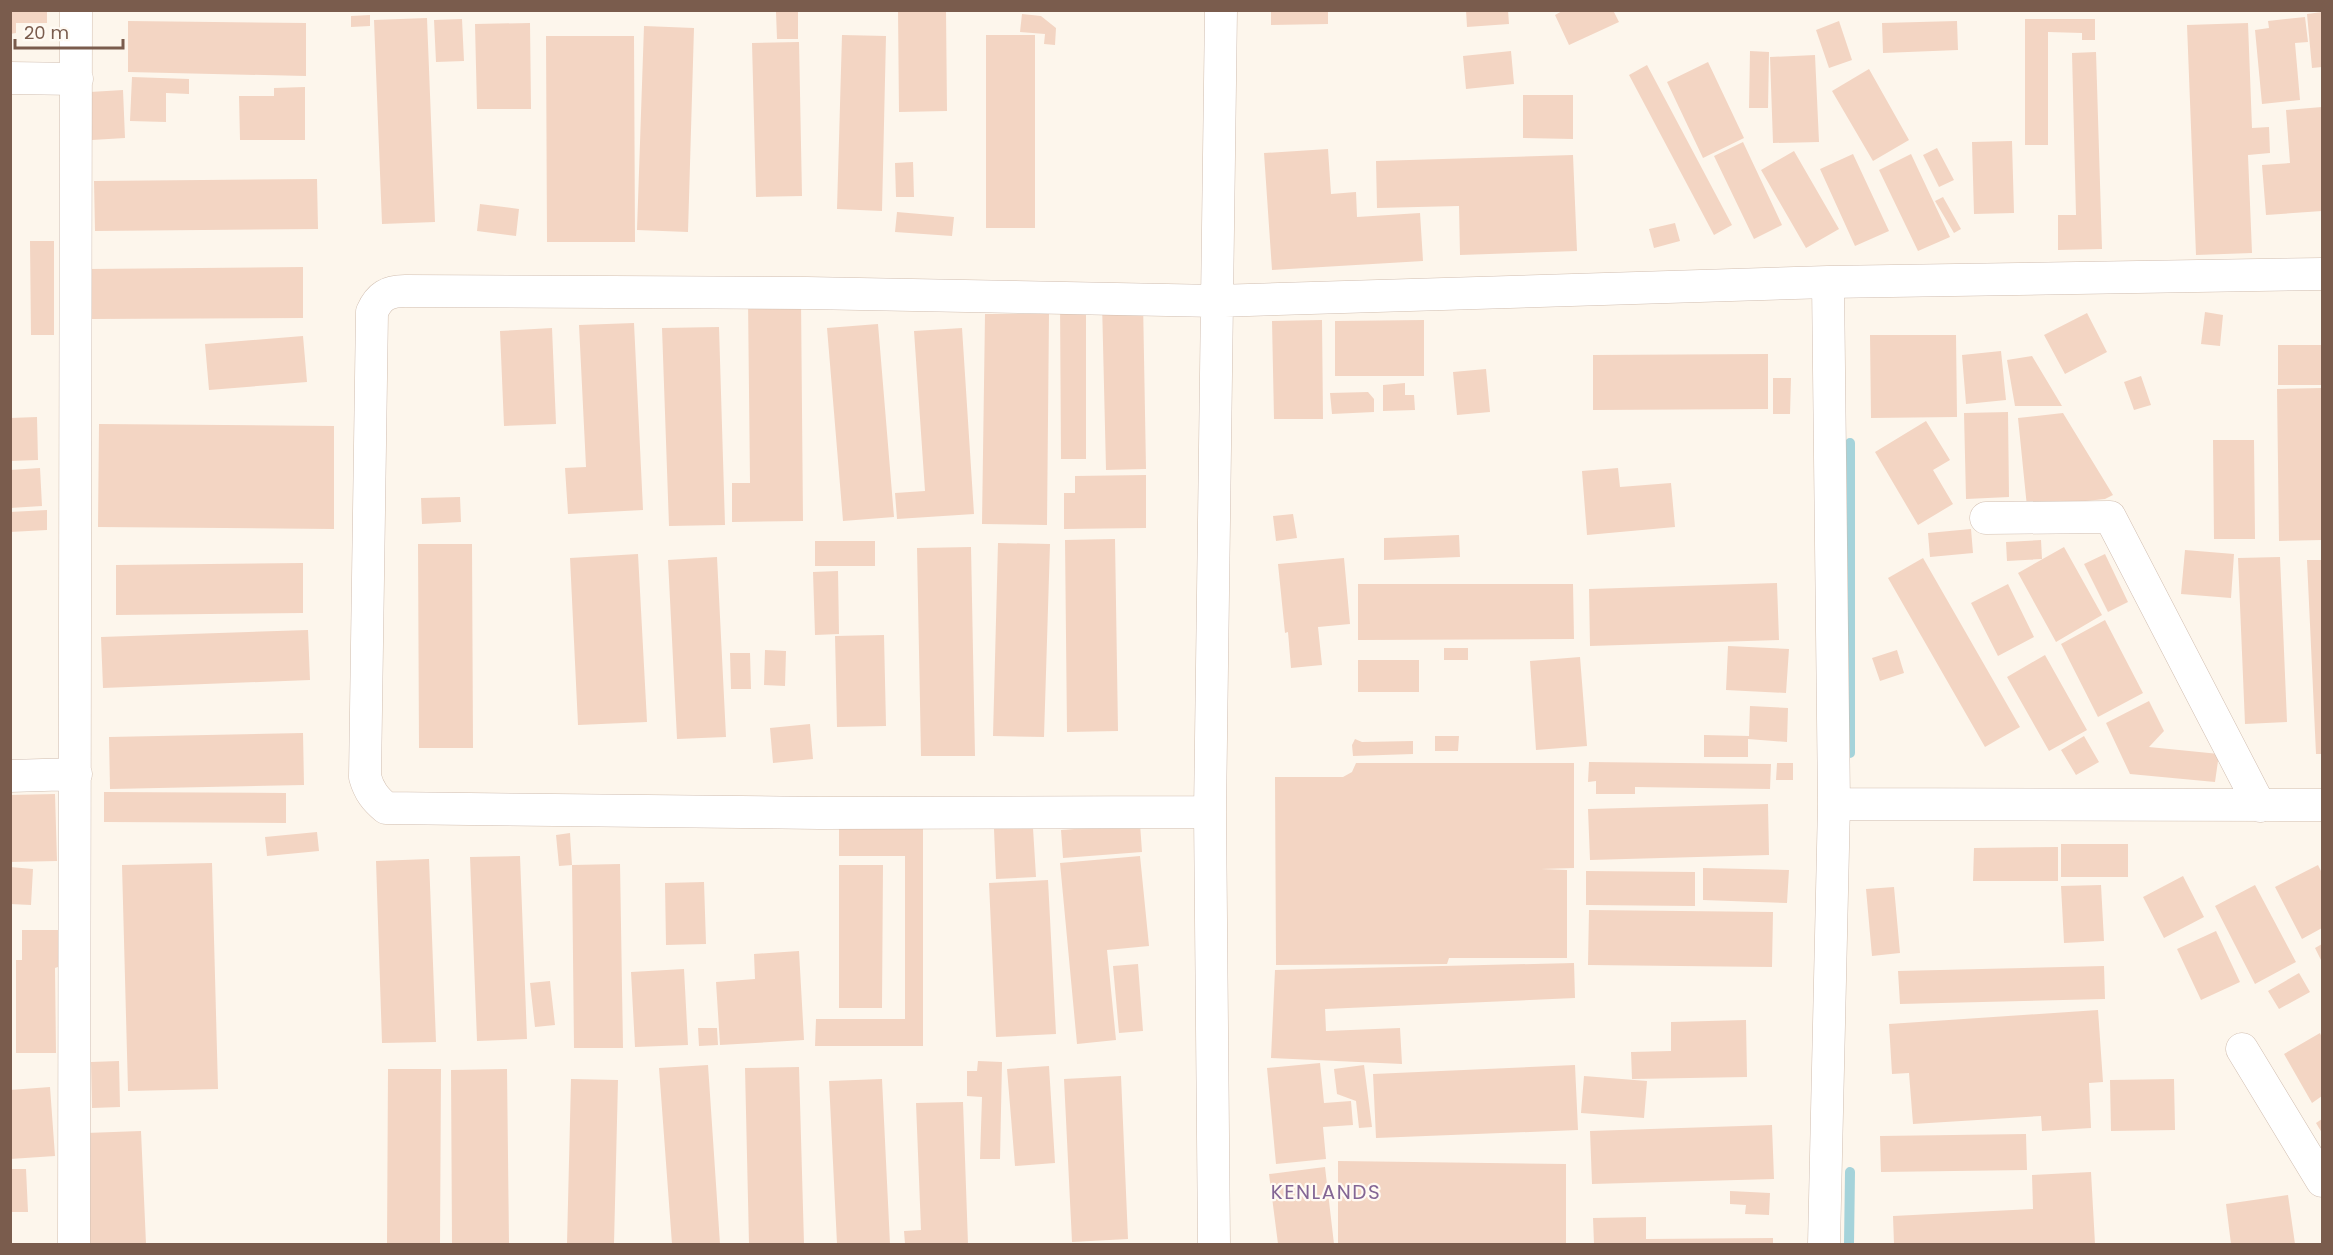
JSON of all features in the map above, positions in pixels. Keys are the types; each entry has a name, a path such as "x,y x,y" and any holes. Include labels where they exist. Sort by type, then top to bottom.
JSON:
{"street":[{"path":"74,1245 76,10"},
{"path":"1214,1245 1210,812 1221,10"},
{"path":"10,78 77,79"},
{"path":"1210,812 819,813 386,808 372,794 365,777 372,312 377,301 386,294 405,291 795,293 1217,301 1828,282 2322,274"},
{"path":"1824,1245 1834,804 1828,282"},
{"path":"1986,518 2110,517 2260,806"},
{"path":"10,776 76,774"},
{"path":"1834,804 2322,805"},
{"path":"2242,1049 2322,1182"}],"building":[{"path":"10,10 47,10 47,23 16,23 16,33 10,34"},
{"path":"898,10 946,10 947,111 899,112"},
{"path":"1271,10 1328,10 1328,24 1271,25"},
{"path":"1466,10 1508,10 1509,24 1467,27"},
{"path":"1564,10 1613,10 1619,22 1569,45 1555,15"},
{"path":"798,11 798,39 777,39 776,12"},
{"path":"2322,12 2322,67 2312,68 2307,14"},
{"path":"1022,14 1041,16 1056,28 1055,45 1044,44 1045,34 1020,32"},
{"path":"370,15 370,26 351,27 351,16"},
{"path":"2305,17 2308,42 2295,43 2300,100 2262,104 2255,30 2269,28 2268,21"},
{"path":"427,18 435,222 382,224 374,20"},
{"path":"462,19 464,61 436,62 434,20"},
{"path":"2025,19 2095,19 2095,40 2082,40 2082,33 2048,32 2048,145 2025,145"},
{"path":"128,21 306,23 306,76 128,72"},
{"path":"1839,21 1852,60 1829,68 1816,30"},
{"path":"1957,21 1958,50 1883,53 1882,23"},
{"path":"530,23 531,109 477,109 475,24"},
{"path":"2248,23 2252,128 2269,127 2270,153 2248,155 2252,253 2196,255 2187,25"},
{"path":"644,26 694,28 688,232 637,230"},
{"path":"842,35 886,36 882,211 837,209"},
{"path":"986,35 1035,35 1035,228 986,228"},
{"path":"546,36 634,36 635,242 547,242"},
{"path":"799,42 802,196 756,197 752,43"},
{"path":"1511,51 1514,84 1466,89 1463,56"},
{"path":"1750,51 1769,52 1768,108 1749,108"},
{"path":"2096,52 2102,249 2058,250 2058,215 2076,215 2072,53"},
{"path":"1815,55 1819,142 1773,143 1770,57"},
{"path":"1708,62 1744,138 1703,158 1667,82"},
{"path":"1647,65 1732,225 1714,235 1629,75"},
{"path":"1869,69 1909,140 1873,161 1832,91"},
{"path":"132,77 189,79 189,94 166,93 166,122 130,121"},
{"path":"305,87 305,140 240,140 239,96 274,96 274,88"},
{"path":"123,90 125,138 92,140 90,92"},
{"path":"1523,95 1573,95 1573,139 1523,138"},
{"path":"2322,107 2322,211 2266,215 2262,165 2290,163 2286,110"},
{"path":"2012,141 2014,213 1974,214 1972,142"},
{"path":"1743,142 1782,225 1754,239 1714,156"},
{"path":"1937,148 1954,180 1939,187 1923,155"},
{"path":"1328,149 1331,194 1356,192 1357,217 1420,213 1423,261 1272,270 1264,153"},
{"path":"1794,151 1839,229 1806,248 1761,170"},
{"path":"1853,154 1889,231 1855,246 1820,169"},
{"path":"1911,154 1950,237 1918,251 1879,170"},
{"path":"1573,155 1577,251 1460,255 1459,206 1377,208 1376,161"},
{"path":"913,162 914,197 896,197 895,163"},
{"path":"317,179 318,229 95,231 94,181"},
{"path":"1943,197 1961,229 1954,233 1935,201"},
{"path":"480,204 519,209 516,236 477,231"},
{"path":"897,212 954,217 952,236 895,232"},
{"path":"1675,223 1680,241 1654,248 1649,229"},
{"path":"30,241 54,241 54,335 31,335"},
{"path":"303,267 303,318 88,319 88,269"},
{"path":"748,299 801,299 803,521 732,522 732,483 750,483"},
{"path":"1060,300 1086,300 1086,459 1061,459"},
{"path":"1143,301 1146,469 1106,470 1102,302"},
{"path":"2205,312 2223,315 2220,346 2201,344"},
{"path":"2087,313 2107,352 2065,374 2044,335"},
{"path":"985,314 1049,314 1047,525 982,524"},
{"path":"1322,320 1323,419 1274,419 1272,321"},
{"path":"1424,320 1424,376 1335,376 1335,321"},
{"path":"634,323 643,510 568,514 565,468 586,467 579,325"},
{"path":"878,324 894,517 843,521 827,328"},
{"path":"719,327 725,525 669,526 662,328"},
{"path":"552,328 556,424 504,426 500,331"},
{"path":"962,328 974,514 897,519 895,493 925,491 914,331"},
{"path":"1870,335 1956,335 1957,417 1871,418"},
{"path":"303,336 307,382 209,390 205,344"},
{"path":"2278,345 2322,345 2322,385 2278,385"},
{"path":"2001,351 2006,400 1966,404 1962,355"},
{"path":"1768,354 1768,409 1593,410 1593,355"},
{"path":"2032,356 2062,406 2015,406 2007,360"},
{"path":"1486,369 1490,412 1457,415 1453,372"},
{"path":"2141,376 2151,405 2134,410 2124,382"},
{"path":"1773,378 1791,378 1790,414 1773,414"},
{"path":"1405,383 1405,395 1414,395 1415,410 1383,411 1383,385"},
{"path":"2322,388 2322,540 2279,541 2277,389"},
{"path":"1368,392 1374,399 1374,412 1332,414 1330,393"},
{"path":"2008,412 2009,497 1966,499 1964,413"},
{"path":"2063,413 2113,495 2105,499 2027,507 2018,418"},
{"path":"37,417 38,460 10,461 10,418"},
{"path":"1926,421 1950,460 1933,470 1953,504 1918,525 1875,452"},
{"path":"99,424 334,426 334,529 98,527"},
{"path":"2213,440 2254,440 2255,539 2214,539"},
{"path":"40,468 42,506 10,508 10,470"},
{"path":"1618,468 1620,487 1671,483 1675,527 1587,535 1582,471"},
{"path":"1146,475 1146,528 1064,529 1064,493 1075,493 1075,476"},
{"path":"460,497 461,522 422,524 421,498"},
{"path":"47,510 47,530 10,532 10,512"},
{"path":"1293,514 1297,538 1276,541 1273,516"},
{"path":"1971,529 1973,553 1930,557 1928,533"},
{"path":"1459,535 1460,557 1384,560 1384,538"},
{"path":"1115,539 1118,731 1067,732 1065,540"},
{"path":"2041,540 2042,559 2007,561 2006,542"},
{"path":"815,541 875,541 875,566 815,566"},
{"path":"998,543 1050,544 1044,737 993,736"},
{"path":"418,544 472,544 473,748 419,748"},
{"path":"971,547 975,756 921,756 917,548"},
{"path":"2064,547 2102,615 2056,642 2018,573"},
{"path":"2185,550 2234,554 2231,598 2181,594"},
{"path":"638,554 647,722 578,725 570,558"},
{"path":"2105,554 2128,602 2108,612 2084,564"},
{"path":"717,557 726,737 677,739 668,560"},
{"path":"2280,557 2287,722 2245,724 2238,558"},
{"path":"1344,558 1350,624 1318,627 1322,665 1291,668 1278,564"},
{"path":"1923,558 2020,727 1985,747 1888,578"},
{"path":"2307,560 2322,560 2322,754 2316,754"},
{"path":"303,563 303,613 116,615 116,565"},
{"path":"838,571 839,634 815,635 813,572"},
{"path":"1777,583 1779,640 1590,646 1589,589"},
{"path":"1358,584 1573,584 1574,639 1358,640"},
{"path":"2008,584 2034,637 1998,656 1971,603"},
{"path":"2105,620 2143,693 2098,717 2061,644"},
{"path":"308,630 310,680 103,688 101,637"},
{"path":"884,635 886,726 837,727 835,636"},
{"path":"1728,646 1789,649 1786,693 1726,690"},
{"path":"1444,648 1468,648 1468,660 1444,660"},
{"path":"765,650 786,651 785,686 764,685"},
{"path":"1897,650 1904,673 1880,681 1872,658"},
{"path":"730,653 750,653 751,689 731,689"},
{"path":"2045,655 2087,730 2049,751 2007,677"},
{"path":"1580,657 1587,746 1536,750 1530,661"},
{"path":"1358,660 1419,660 1419,692 1358,692"},
{"path":"2149,701 2164,731 2149,747 2219,754 2215,782 2130,774 2106,723"},
{"path":"1750,706 1788,708 1787,742 1748,739 1748,757 1704,757 1704,735 1749,736"},
{"path":"810,724 813,759 773,763 770,728"},
{"path":"303,733 304,785 110,789 109,737"},
{"path":"1435,736 1459,736 1458,751 1435,751"},
{"path":"2084,736 2099,762 2076,775 2061,750"},
{"path":"1355,739 1362,742 1413,741 1413,754 1353,756 1352,745"},
{"path":"1589,762 1771,764 1770,789 1635,787 1635,794 1596,794 1596,781 1588,782"},
{"path":"1356,763 1574,763 1574,868 1541,869 1567,870 1567,958 1449,958 1447,964 1276,965 1275,777 1343,777 1352,772"},
{"path":"1777,763 1793,763 1793,780 1776,780"},
{"path":"104,792 286,793 286,823 104,822"},
{"path":"55,794 57,861 10,862 10,795"},
{"path":"1768,804 1769,855 1590,860 1588,809"},
{"path":"839,823 923,823 923,1046 815,1046 816,1019 905,1019 905,856 839,856"},
{"path":"1140,824 1142,852 1063,858 1061,830"},
{"path":"1033,828 1036,877 996,879 994,829"},
{"path":"317,832 319,851 267,856 265,837"},
{"path":"570,833 572,865 559,866 556,835"},
{"path":"2061,844 2128,844 2128,877 2061,877"},
{"path":"2058,847 2058,881 1973,881 1974,848"},
{"path":"520,856 527,1039 477,1041 470,857"},
{"path":"1140,856 1149,946 1107,950 1116,1040 1077,1044 1060,863"},
{"path":"429,859 436,1042 382,1043 376,861"},
{"path":"212,863 218,1089 128,1091 122,865"},
{"path":"620,864 623,1048 574,1048 572,865"},
{"path":"839,865 883,865 882,1008 839,1008"},
{"path":"2318,865 2322,873 2322,928 2302,939 2275,887"},
{"path":"10,867 33,869 31,905 10,904"},
{"path":"1703,868 1789,870 1787,903 1703,900"},
{"path":"1586,871 1695,872 1695,906 1586,905"},
{"path":"2183,876 2204,917 2164,938 2143,897"},
{"path":"1048,880 1056,1034 996,1037 989,883"},
{"path":"704,882 706,944 666,945 665,883"},
{"path":"2101,885 2104,941 2064,943 2061,886"},
{"path":"2255,885 2296,962 2255,984 2215,906"},
{"path":"1894,887 1900,953 1872,956 1866,889"},
{"path":"1589,910 1773,912 1772,967 1588,965"},
{"path":"22,930 58,930 58,967 55,968 56,1053 16,1053 16,960 22,960"},
{"path":"2216,931 2240,982 2201,1000 2177,949"},
{"path":"2322,944 2322,962 2315,948"},
{"path":"799,951 804,1040 720,1045 716,982 755,979 754,954"},
{"path":"1574,963 1575,998 1325,1009 1326,1031 1400,1028 1402,1064 1271,1058 1275,970"},
{"path":"1138,964 1143,1031 1119,1033 1113,966"},
{"path":"2104,966 2105,999 1900,1004 1898,971"},
{"path":"684,969 688,1045 635,1047 631,972"},
{"path":"2299,973 2310,992 2279,1009 2268,991"},
{"path":"550,981 555,1025 535,1027 530,983"},
{"path":"2098,1010 2103,1082 2089,1083 2091,1128 2042,1131 2041,1116 1913,1124 1909,1073 1892,1074 1889,1024"},
{"path":"1746,1020 1747,1077 1632,1079 1631,1052 1671,1051 1671,1022"},
{"path":"698,1028 717,1028 718,1045 699,1046"},
{"path":"2320,1033 2322,1038 2322,1096 2312,1103 2284,1054"},
{"path":"119,1061 120,1107 92,1108 91,1062"},
{"path":"978,1061 1002,1062 1000,1159 980,1159 982,1097 967,1096 967,1071 977,1071"},
{"path":"1320,1063 1324,1103 1351,1101 1353,1125 1323,1127 1326,1159 1276,1164 1267,1068"},
{"path":"708,1065 720,1244 672,1244 659,1068"},
{"path":"1364,1065 1372,1127 1359,1128 1356,1101 1337,1094 1334,1069"},
{"path":"1575,1065 1578,1130 1376,1138 1373,1074"},
{"path":"1049,1066 1055,1163 1015,1166 1007,1069"},
{"path":"799,1067 804,1244 749,1244 745,1068"},
{"path":"388,1069 441,1069 440,1244 387,1244"},
{"path":"507,1069 509,1244 452,1244 451,1070"},
{"path":"1121,1076 1128,1239 1072,1242 1064,1079"},
{"path":"1584,1076 1647,1081 1644,1118 1581,1113"},
{"path":"571,1079 618,1080 614,1244 567,1244"},
{"path":"882,1079 890,1244 837,1244 829,1081"},
{"path":"2174,1079 2175,1130 2111,1131 2110,1080"},
{"path":"50,1087 55,1156 10,1159 10,1090"},
{"path":"963,1102 968,1244 905,1244 904,1231 921,1230 916,1103"},
{"path":"2322,1119 2322,1133 2316,1123"},
{"path":"1772,1125 1774,1179 1592,1184 1590,1131"},
{"path":"141,1131 146,1244 90,1244 86,1133"},
{"path":"2026,1134 2027,1170 1881,1172 1880,1136"},
{"path":"1338,1161 1566,1164 1566,1244 1338,1244"},
{"path":"1325,1167 1334,1244 1278,1244 1269,1174"},
{"path":"10,1169 26,1169 28,1212 10,1212"},
{"path":"2091,1172 2095,1244 1894,1244 1893,1216 2033,1209 2032,1175"},
{"path":"1730,1191 1770,1193 1769,1215 1745,1214 1746,1205 1730,1204"},
{"path":"2288,1195 2295,1244 2231,1244 2226,1204"},
{"path":"1646,1217 1646,1239 1773,1238 1773,1244 1594,1244 1593,1218"}],"waterway":[{"path":"1850,443 1850,753"},
{"path":"1849,1244 1850,1172"}],"district":[{"name":"KENLANDS","path":"1326,1192"}]}
